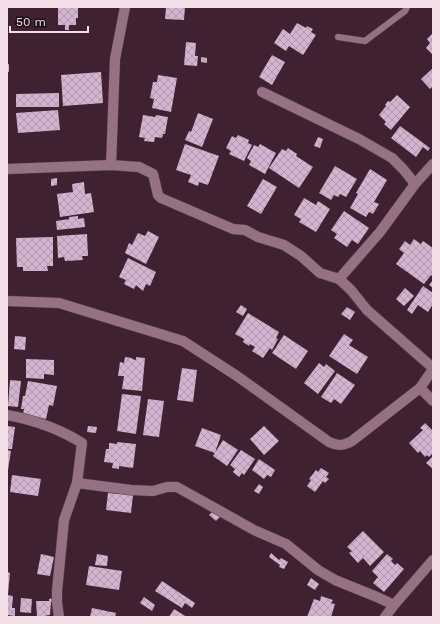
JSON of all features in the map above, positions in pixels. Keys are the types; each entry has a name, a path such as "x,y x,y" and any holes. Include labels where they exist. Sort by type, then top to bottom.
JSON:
{"street":[{"path":"111,165 115,59 125,7"},
{"path":"262,92 360,139 392,158 403,169 414,184"},
{"path":"339,279 380,232 414,184 433,164"},
{"path":"7,169 111,165 139,167 153,174 158,195 161,198 233,229 245,230 258,237 284,245 301,256 320,273 339,279 351,290 367,310 433,369 420,388 352,441 344,445 336,445 329,442 237,376 183,340 59,303 7,301"},
{"path":"420,388 433,401"},
{"path":"7,415 42,423 72,436 82,443 76,483 64,520 57,591 57,603 60,617"},
{"path":"76,483 131,490 153,491 167,487 177,487 254,530 286,544 318,570 335,580 394,605"},
{"path":"385,617 433,560"}],"lane":[{"path":"338,38 365,41 405,11 408,7"}],"building":[{"path":"58,7 78,7 78,18 76,18 76,25 69,25 69,30 65,30 65,25 58,25"},
{"path":"166,7 185,7 184,20 165,19"},
{"path":"297,23 306,28 307,26 313,29 311,32 316,35 303,55 289,46 286,51 274,43 283,29 290,34"},
{"path":"433,33 433,55 426,48 430,43 427,39"},
{"path":"186,42 196,43 195,56 198,56 197,66 184,65"},
{"path":"272,55 285,62 272,85 259,77"},
{"path":"201,57 207,58 207,63 201,62"},
{"path":"7,64 9,64 9,72 7,72"},
{"path":"432,69 433,86 430,89 421,79"},
{"path":"101,72 103,103 63,106 61,75"},
{"path":"158,75 177,78 171,112 152,108 154,99 150,98 153,82 157,82"},
{"path":"59,93 59,107 16,107 16,94"},
{"path":"397,95 410,107 391,130 384,124 386,122 379,115 388,101 390,102"},
{"path":"58,110 60,130 18,133 16,113"},
{"path":"198,113 213,119 202,147 185,140 189,131 191,132"},
{"path":"143,115 168,117 165,134 163,134 162,138 155,137 154,142 144,141 145,138 139,137"},
{"path":"400,126 430,148 428,151 423,147 416,157 391,138"},
{"path":"238,135 249,140 248,143 252,145 244,161 229,154 231,151 226,148 232,136 236,138"},
{"path":"318,137 323,139 320,148 314,146"},
{"path":"185,144 219,156 208,185 199,182 198,186 188,182 191,175 176,170"},
{"path":"260,144 276,153 265,174 249,165 251,161 247,158 254,145 258,147"},
{"path":"288,148 297,154 296,156 313,167 299,188 269,168 282,149 286,151"},
{"path":"335,166 357,179 346,197 340,194 338,197 334,195 331,200 319,193"},
{"path":"370,169 387,180 374,202 379,204 373,214 369,212 366,217 350,208 358,194 356,193"},
{"path":"57,178 57,185 51,186 51,179"},
{"path":"263,179 277,187 261,214 247,206"},
{"path":"84,182 85,194 91,193 94,212 60,217 57,194 73,192 72,184"},
{"path":"304,198 316,205 318,201 330,209 316,232 299,222 301,219 294,215"},
{"path":"344,211 369,228 358,244 352,240 347,247 334,238 337,234 331,230"},
{"path":"78,216 78,219 84,218 85,227 57,230 56,221"},
{"path":"148,231 159,237 146,264 125,253 129,243 132,245 138,233 145,236"},
{"path":"87,234 88,256 82,256 83,260 65,261 64,257 58,258 57,236"},
{"path":"53,237 53,266 47,266 48,271 23,271 23,267 17,267 16,238"},
{"path":"414,239 421,244 423,241 433,248 433,277 431,275 424,284 396,264 404,253 399,249 405,241 410,245"},
{"path":"128,258 156,272 150,286 146,284 143,291 136,285 134,289 124,284 126,280 119,277"},
{"path":"433,280 433,288 429,285"},
{"path":"423,286 433,293 433,304 428,312 418,305 412,314 407,310"},
{"path":"405,288 414,296 404,306 396,299"},
{"path":"241,305 247,309 243,316 236,312"},
{"path":"347,307 355,312 350,320 341,314"},
{"path":"248,313 279,332 276,338 278,339 272,350 270,348 263,358 252,351 255,347 250,344 249,346 243,342 244,339 235,334"},
{"path":"344,334 353,340 349,345 368,357 357,374 329,356"},
{"path":"284,335 308,351 296,369 272,353"},
{"path":"15,336 26,337 25,350 14,349"},
{"path":"125,357 136,360 136,357 145,358 142,391 122,389 124,376 118,376 120,362 124,363"},
{"path":"26,359 54,360 54,375 44,374 44,379 26,378"},
{"path":"319,363 324,367 326,364 335,371 318,394 304,383"},
{"path":"182,368 197,370 193,402 177,400"},
{"path":"337,373 355,385 341,404 334,399 331,403 321,397"},
{"path":"10,380 21,381 18,407 8,406"},
{"path":"28,381 57,386 53,406 49,405 46,419 23,414 24,409 21,409 23,396 25,396"},
{"path":"122,394 141,396 136,434 117,431"},
{"path":"148,399 164,401 159,437 143,435"},
{"path":"425,423 433,431 433,453 429,457 427,455 425,457 420,451 418,453 409,443 423,430 420,428"},
{"path":"7,426 15,427 12,449 7,449"},
{"path":"88,426 97,427 96,433 87,432"},
{"path":"264,426 279,441 264,455 250,439"},
{"path":"202,428 221,435 215,453 195,446"},
{"path":"223,440 238,450 227,466 213,456"},
{"path":"117,442 136,444 133,468 119,466 119,469 112,468 113,463 104,462 106,449 109,449 109,443 117,444"},
{"path":"7,450 11,451 8,470 7,470"},
{"path":"241,450 255,459 244,475 242,473 239,477 233,472 235,469 230,465"},
{"path":"433,456 433,469 426,463"},
{"path":"259,459 275,470 271,477 267,475 264,479 252,470"},
{"path":"321,468 329,473 326,477 329,479 325,483 323,481 315,492 307,486 311,480 309,479 316,470 318,472"},
{"path":"12,475 41,479 38,496 10,492"},
{"path":"259,484 263,487 259,494 254,491"},
{"path":"108,493 133,495 131,513 106,510"},
{"path":"213,511 220,517 216,521 209,515"},
{"path":"363,531 384,552 370,566 363,558 358,563 349,553 352,551 347,547"},
{"path":"271,553 279,560 281,558 288,562 284,569 279,567 280,565 269,557"},
{"path":"41,554 54,557 50,576 37,574"},
{"path":"97,554 108,556 107,566 95,565"},
{"path":"387,554 393,559 391,561 395,565 397,563 404,569 384,592 373,583 378,577 372,571"},
{"path":"89,566 122,571 119,590 86,585"},
{"path":"7,572 10,573 8,594 7,594"},
{"path":"311,578 319,584 315,590 307,585"},
{"path":"162,581 195,603 192,608 185,603 182,608 155,591"},
{"path":"7,595 13,596 12,608 15,608 15,616 7,615"},
{"path":"321,596 333,600 331,603 335,604 331,617 307,617 314,599 320,601"},
{"path":"144,597 155,605 152,611 140,603"},
{"path":"21,598 32,599 31,613 20,612"},
{"path":"54,598 55,602 51,602 50,615 37,617 36,601 49,601 49,599"},
{"path":"92,608 116,613 115,617 90,617"},
{"path":"174,609 187,617 169,617"}]}
